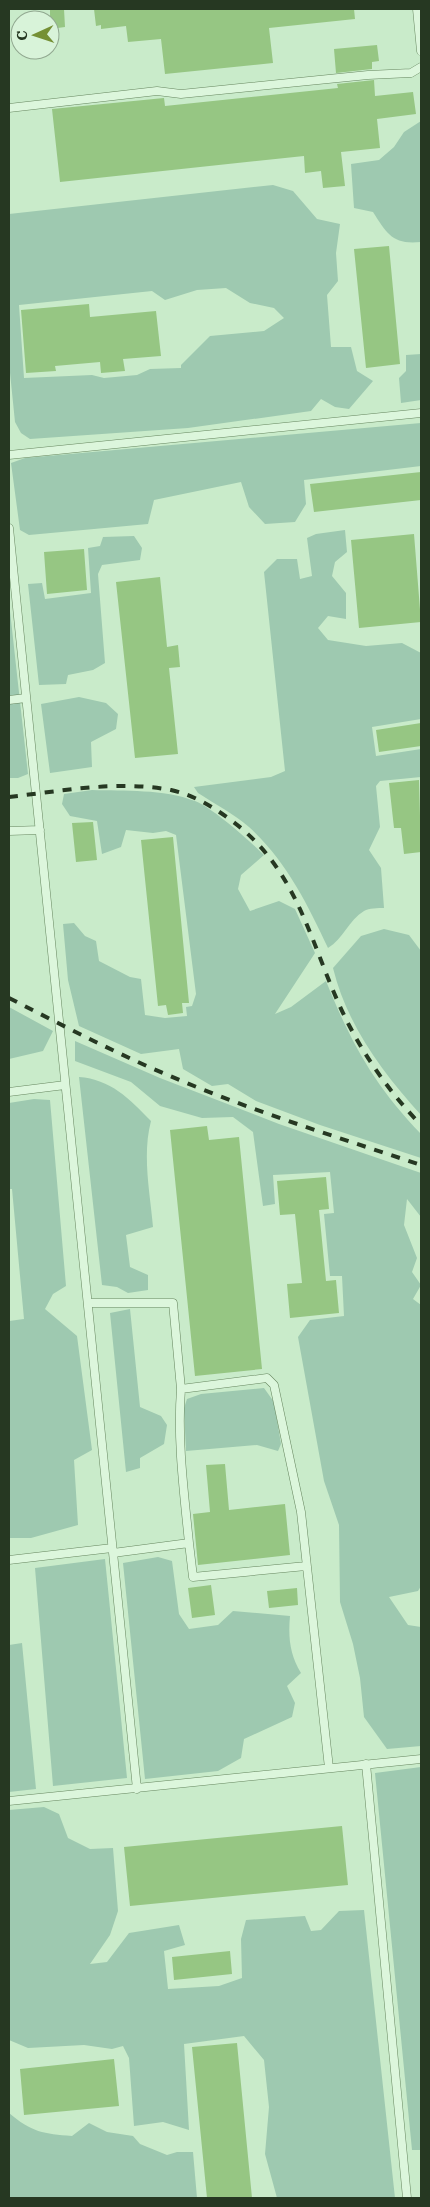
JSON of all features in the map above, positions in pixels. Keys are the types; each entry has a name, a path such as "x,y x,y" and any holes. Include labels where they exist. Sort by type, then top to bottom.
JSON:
{"lane":[{"path":"417,9 421,51"},
{"path":"9,108 157,91 181,94 368,75 411,74 421,67"},
{"path":"9,455 421,413"},
{"path":"9,528 137,1789"},
{"path":"9,700 26,698"},
{"path":"9,832 40,830"},
{"path":"9,1092 66,1085"},
{"path":"88,1303 173,1303 181,1389 179,1413 181,1455 193,1577 306,1566"},
{"path":"181,1389 267,1378 274,1385 301,1512 329,1768"},
{"path":"9,1560 189,1543"},
{"path":"9,1801 421,1759"},
{"path":"366,1764 407,2198"}],"green space":[{"path":"421,121 421,242 404,242 397,240 387,232 373,212 354,208 351,164 379,160 394,147 404,132"},
{"path":"273,185 293,191 317,219 340,224 336,253 338,281 327,295 331,347 351,347 357,371 373,381 349,409 335,407 321,399 311,411 188,428 30,439 21,433 15,422 9,363 9,214","holes":["226,288 250,303 274,308 284,318 264,331 210,336 181,365 181,368 150,369 137,375 104,378 92,375 24,378 19,305 152,291 165,300 197,290"]},
{"path":"421,354 421,400 401,403 399,378 406,371 406,355"},
{"path":"421,423 421,466 304,480 306,504 295,522 265,524 249,507 241,482 154,500 148,524 29,535 20,530 11,463 25,458"},
{"path":"345,530 347,552 335,562 332,576 346,593 346,619 328,616 318,628 328,640 366,646 402,643 421,653 421,719 372,727 376,756 421,749 421,777 380,781 376,786 380,827 369,850 381,868 384,908 364,911 354,919 338,940 328,948 304,899 274,854 249,827 231,813 198,793 194,787 271,777 285,771 264,572 277,559 297,559 300,579 312,576 307,538 316,534"},
{"path":"134,536 142,548 140,560 102,565 98,574 105,663 93,670 68,675 66,684 39,685 28,584 42,583 45,599 91,593 88,548 100,546 103,537"},
{"path":"9,602 28,774 18,778 9,778"},
{"path":"79,697 106,703 118,714 116,729 91,742 92,767 50,773 41,704"},
{"path":"92,790 170,794 195,801 221,817 264,855 241,875 238,889 250,911 279,901 295,909 315,953 275,1014 291,1007 326,981 345,1024 365,1062 404,1116 421,1134 421,1158 320,1125 256,1101 228,1084 212,1086 183,1069 179,1049 141,1054 79,1026 68,980 63,924 74,923 85,936 96,941 99,961 130,977 141,979 145,1015 165,1018 187,1016 186,1007 192,1006 196,994 176,835 166,831 153,833 126,830 121,847 102,854 97,821 70,816 62,804 64,794"},
{"path":"384,929 409,935 421,951 421,1115 393,1082 368,1047 347,1009 333,968 361,936"},
{"path":"9,1007 53,1031 43,1051 9,1059"},
{"path":"75,1041 160,1078 279,1124 421,1173 421,1217 407,1199 404,1225 417,1258 412,1272 421,1285 413,1299 421,1305 421,1586 418,1591 389,1597 408,1625 421,1627 421,1746 387,1749 364,1717 360,1678 353,1644 340,1602 339,1525 324,1481 298,1337 310,1320 344,1316 342,1276 330,1276 324,1214 334,1213 330,1172 273,1175 275,1204 263,1206 253,1132 233,1117 202,1118 160,1106 131,1082 75,1061"},
{"path":"79,1077 110,1086 127,1098 151,1121 148,1134 147,1160 153,1227 126,1235 130,1267 148,1275 148,1290 128,1293 117,1287 102,1285"},
{"path":"34,1099 50,1100 66,1286 53,1294 45,1309 77,1336 92,1450 74,1460 78,1525 31,1538 9,1538 9,1321 24,1319 12,1189 9,1189 9,1103"},
{"path":"130,1309 140,1407 161,1416 167,1425 164,1444 140,1458 140,1468 126,1472 110,1313"},
{"path":"264,1388 274,1402 281,1444 278,1451 257,1445 186,1451 184,1408 187,1399 201,1394"},
{"path":"158,1557 172,1561 179,1614 189,1629 218,1625 233,1611 290,1616 289,1632 291,1646 294,1660 301,1673 287,1686 295,1703 292,1717 244,1739 241,1758 218,1771 145,1779 123,1563"},
{"path":"105,1559 127,1778 53,1786 35,1568"},
{"path":"22,1643 36,1789 9,1792 9,1645"},
{"path":"421,1767 421,2150 412,2150 375,1773"},
{"path":"44,1807 59,1814 68,1838 90,1849 113,1848 118,1911 110,1935 90,1964 107,1962 129,1933 179,1925 185,1945 164,1951 168,1989 219,1986 242,1978 241,1939 246,1920 305,1916 311,1931 321,1930 339,1911 364,1910 395,2198 277,2198 265,2154 269,2107 264,2060 244,2036 184,2044 189,2130 163,2122 134,2126 129,2058 123,2046 112,2049 84,2045 28,2048 9,2040 9,1810"},
{"path":"9,2113 31,2128 46,2133 72,2136 89,2123 107,2132 133,2136 140,2144 167,2155 177,2152 193,2152 197,2198 9,2198"}],"building":[{"path":"64,9 65,27 60,28 60,10 50,10"},
{"path":"94,9 354,9 355,19 269,28 273,63 165,74 161,39 128,42 126,26 101,29 101,25 96,26"},
{"path":"377,45 379,61 372,62 372,69 336,73 334,49"},
{"path":"374,80 375,96 413,92 416,114 377,119 380,148 341,152 345,186 323,188 321,171 305,173 304,156 60,182 52,109 164,98 165,106 338,88 337,84"},
{"path":"389,246 400,364 366,368 354,249"},
{"path":"89,304 90,317 156,311 161,356 123,359 125,371 101,373 100,362 55,366 56,371 26,373 21,310"},
{"path":"421,472 421,500 314,512 310,484"},
{"path":"414,534 421,622 359,628 351,540"},
{"path":"84,549 87,590 47,594 44,552"},
{"path":"160,577 167,647 178,645 180,667 169,668 178,754 135,758 116,582"},
{"path":"421,723 421,746 379,752 376,730"},
{"path":"419,780 421,852 404,854 401,828 394,828 389,783"},
{"path":"93,822 97,860 76,862 72,823"},
{"path":"173,837 189,1003 182,1003 183,1013 168,1015 166,1005 158,1006 141,840"},
{"path":"207,1126 209,1140 239,1137 262,1369 195,1376 170,1130"},
{"path":"326,1177 329,1209 319,1210 326,1281 336,1280 339,1313 290,1318 287,1284 302,1283 295,1214 280,1215 277,1181"},
{"path":"225,1464 229,1510 285,1504 290,1555 198,1565 193,1514 210,1512 206,1465"},
{"path":"211,1585 215,1615 192,1618 188,1588"},
{"path":"297,1588 298,1605 269,1608 267,1591"},
{"path":"342,1826 348,1885 130,1906 124,1847"},
{"path":"230,1951 232,1974 174,1980 172,1957"},
{"path":"237,2043 252,2198 207,2198 192,2047"},
{"path":"114,2059 119,2106 24,2115 20,2069"}],"railway":[{"path":"9,797 110,786 151,787 187,795 208,805 228,818 253,839 273,863 289,888 337,999 357,1040 382,1079 421,1125"},
{"path":"9,998 129,1058 201,1089 421,1165"}]}
